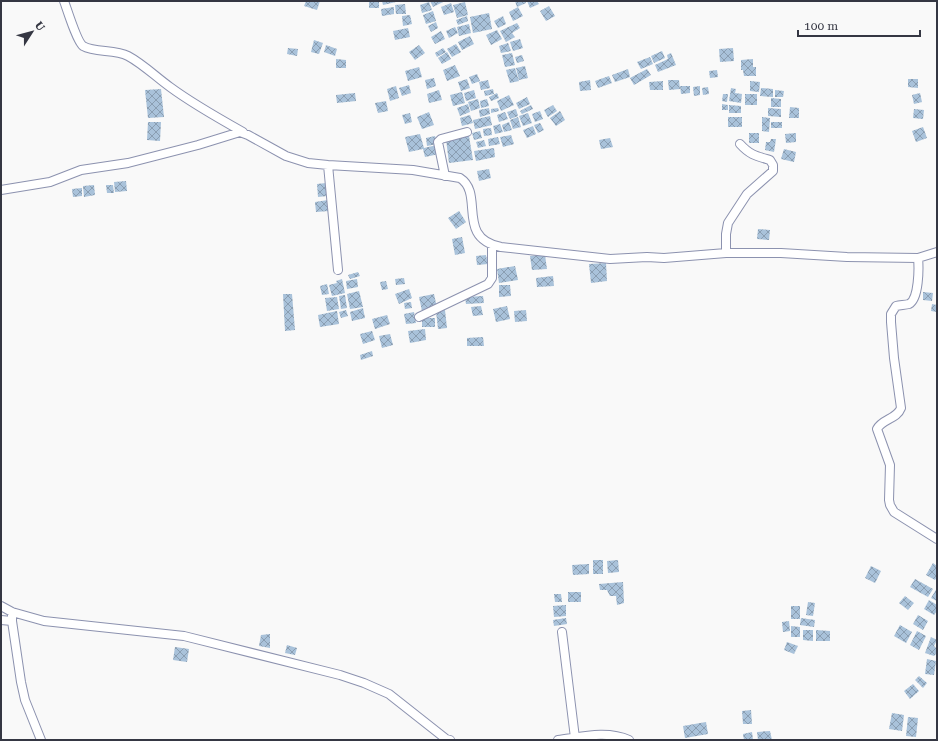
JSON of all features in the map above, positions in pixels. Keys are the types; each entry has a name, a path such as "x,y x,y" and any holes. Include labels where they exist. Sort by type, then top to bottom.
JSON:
{"street":[{"path":"64,1 79,41 84,46 115,51 127,55 180,94 286,156 308,163 413,170 460,178 468,186 470,192 472,212 477,232 482,240 492,245 610,259 647,257 664,258 726,253 781,253 918,258 937,252"},
{"path":"1,190 50,182 81,170 128,163 243,132"},
{"path":"445,176 438,142 441,139 467,132"},
{"path":"726,253 726,234 728,223 747,194 770,175 773,168 770,160 753,155 746,151 740,144"},
{"path":"328,165 338,270"},
{"path":"419,317 488,284 492,278 492,245"},
{"path":"918,258 918,280 912,300 909,304 896,306 891,314 894,358 901,408 898,413 879,425 877,429 890,465 889,500 892,510 902,518 937,539"},
{"path":"1,606 12,612 55,623 184,636 340,675 364,683 389,694 450,740"},
{"path":"12,612 21,682 25,700 41,740"},
{"path":"1,620 12,621"},
{"path":"562,632 575,738"},
{"path":"558,740 594,738 609,735 629,740"}],"building":[{"path":"306,1 320,1 317,10 304,6"},
{"path":"369,1 379,1 379,8 369,8"},
{"path":"382,1 396,1 396,2 383,5"},
{"path":"430,1 445,1 433,7"},
{"path":"515,1 525,1 526,3 517,7"},
{"path":"527,1 537,1 539,4 530,8"},
{"path":"429,2 432,10 422,13 420,5"},
{"path":"465,2 468,15 457,18 453,5"},
{"path":"451,3 454,12 444,15 441,7"},
{"path":"405,4 406,14 396,14 395,5"},
{"path":"549,6 555,16 546,21 540,11"},
{"path":"394,7 394,14 382,16 381,9"},
{"path":"518,7 523,16 513,21 509,12"},
{"path":"433,11 436,21 426,24 423,15"},
{"path":"489,13 492,29 473,33 470,17"},
{"path":"410,15 412,24 403,26 402,16"},
{"path":"467,16 468,21 458,25 456,20"},
{"path":"503,16 506,24 498,28 494,21"},
{"path":"436,22 438,28 431,32 428,26"},
{"path":"517,23 520,28 512,33 515,37 506,42 500,31"},
{"path":"469,24 471,33 459,36 457,27"},
{"path":"455,27 458,33 449,38 446,31"},
{"path":"408,28 410,37 395,40 393,31"},
{"path":"497,30 502,39 491,45 486,35"},
{"path":"441,31 445,39 435,44 431,37"},
{"path":"470,36 474,44 462,50 458,42"},
{"path":"520,39 523,48 513,51 510,42"},
{"path":"314,40 323,43 319,54 311,52"},
{"path":"508,43 511,51 501,53 499,46"},
{"path":"456,44 461,52 452,57 447,49"},
{"path":"326,45 337,49 335,56 324,52"},
{"path":"419,45 425,53 415,60 409,52"},
{"path":"288,48 298,49 297,56 287,54"},
{"path":"443,48 446,52 437,57 435,53"},
{"path":"733,48 734,61 720,62 719,49"},
{"path":"662,51 665,58 654,63 651,56"},
{"path":"447,52 451,59 442,64 438,58"},
{"path":"512,53 515,65 505,67 502,55"},
{"path":"671,53 676,65 658,72 655,65 668,59 667,55"},
{"path":"522,55 524,61 517,63 515,57"},
{"path":"650,57 653,64 641,69 637,62"},
{"path":"336,59 346,60 346,68 336,68"},
{"path":"753,59 753,67 756,67 756,76 744,76 743,70 741,70 741,60"},
{"path":"455,65 460,76 447,81 443,70"},
{"path":"525,66 528,78 519,80 516,68"},
{"path":"419,67 422,77 408,81 405,71"},
{"path":"515,68 519,81 510,83 506,70"},
{"path":"628,69 630,77 615,82 612,75"},
{"path":"647,69 651,75 634,85 630,78"},
{"path":"717,70 718,77 710,78 709,71"},
{"path":"477,74 480,81 472,84 469,77"},
{"path":"609,76 612,83 598,88 595,81"},
{"path":"434,78 436,86 427,89 425,80"},
{"path":"467,79 470,88 461,91 458,82"},
{"path":"908,79 918,79 918,88 908,87"},
{"path":"488,80 490,88 481,90 479,82"},
{"path":"590,80 591,90 580,91 579,82"},
{"path":"668,80 679,80 680,89 669,90"},
{"path":"663,81 663,90 650,90 649,82"},
{"path":"750,81 760,82 759,92 750,91"},
{"path":"409,85 411,93 402,96 399,88"},
{"path":"396,86 399,98 390,101 387,89"},
{"path":"680,86 690,86 690,93 681,94"},
{"path":"700,86 700,95 694,96 693,87"},
{"path":"708,87 709,94 703,95 702,88"},
{"path":"731,88 736,89 735,93 742,94 741,103 729,101"},
{"path":"761,88 773,89 773,97 760,96"},
{"path":"161,89 164,117 148,118 145,90"},
{"path":"493,89 494,94 485,96 484,91"},
{"path":"439,90 442,100 429,103 427,94"},
{"path":"474,90 476,98 466,101 464,93"},
{"path":"775,90 784,91 783,97 775,97"},
{"path":"462,92 465,103 453,106 450,95"},
{"path":"355,93 356,101 337,103 336,95"},
{"path":"497,93 499,98 491,101 489,97"},
{"path":"920,93 922,102 914,104 912,95"},
{"path":"723,94 728,94 727,102 722,101"},
{"path":"745,94 757,94 757,105 745,105"},
{"path":"509,95 514,105 501,111 497,101"},
{"path":"527,97 530,104 519,109 516,103"},
{"path":"771,98 781,99 781,107 771,107"},
{"path":"478,99 480,108 471,111 468,102"},
{"path":"487,99 489,106 481,108 480,101"},
{"path":"386,101 388,111 378,113 375,103"},
{"path":"468,104 470,112 460,116 457,108"},
{"path":"722,104 728,105 728,110 722,110"},
{"path":"531,105 533,109 522,114 520,111"},
{"path":"553,105 557,111 548,117 544,110"},
{"path":"729,105 741,106 741,113 729,113"},
{"path":"790,107 799,108 799,118 789,118"},
{"path":"489,108 490,114 480,117 479,110"},
{"path":"498,108 499,111 491,113 491,109"},
{"path":"768,108 781,109 781,117 768,116"},
{"path":"516,109 518,116 510,119 507,112"},
{"path":"914,109 924,110 923,119 913,118"},
{"path":"540,111 543,119 535,122 532,114"},
{"path":"560,111 565,120 556,126 550,118"},
{"path":"429,112 434,125 422,129 417,117"},
{"path":"505,112 508,119 499,122 497,115"},
{"path":"410,113 412,122 405,124 402,115"},
{"path":"528,113 532,123 523,126 519,116"},
{"path":"470,115 473,123 462,126 460,118"},
{"path":"490,116 492,125 475,129 473,120"},
{"path":"518,117 521,127 513,129 510,120"},
{"path":"728,117 742,117 742,127 728,127"},
{"path":"762,117 770,118 769,132 762,131"},
{"path":"148,122 161,122 160,141 147,140"},
{"path":"509,122 512,130 504,132 502,125"},
{"path":"771,122 782,122 782,128 771,128"},
{"path":"540,123 544,130 538,133 534,125"},
{"path":"500,124 503,132 495,134 493,126"},
{"path":"533,126 536,134 527,138 523,130"},
{"path":"923,127 927,138 916,142 912,131"},
{"path":"491,128 492,135 484,136 483,129"},
{"path":"480,131 482,138 474,140 472,133"},
{"path":"749,133 759,133 759,143 749,143"},
{"path":"796,133 796,142 786,143 785,134"},
{"path":"420,134 424,148 437,145 439,154 425,157 423,149 409,152 405,137"},
{"path":"511,135 514,144 503,147 500,137"},
{"path":"435,136 437,144 427,146 426,138"},
{"path":"469,136 473,160 449,163 446,139"},
{"path":"498,137 500,144 489,146 488,139"},
{"path":"610,138 613,147 601,149 599,140"},
{"path":"771,139 776,139 774,152 765,150 766,142 770,142"},
{"path":"484,140 486,146 478,148 476,142"},
{"path":"494,148 495,157 476,161 474,151"},
{"path":"784,149 796,152 794,162 781,159"},
{"path":"489,169 491,178 479,181 477,171"},
{"path":"126,181 127,191 115,192 114,182"},
{"path":"326,183 327,196 318,197 317,184"},
{"path":"94,185 95,195 84,197 83,186"},
{"path":"106,185 113,185 114,193 107,193"},
{"path":"82,188 82,196 73,197 72,189"},
{"path":"328,200 329,211 316,212 315,202"},
{"path":"459,211 466,222 456,229 448,218"},
{"path":"758,229 770,230 769,240 757,239"},
{"path":"462,237 465,253 455,255 452,239"},
{"path":"486,255 488,264 477,265 476,256"},
{"path":"545,255 547,269 532,270 530,256"},
{"path":"606,263 607,281 591,283 589,264"},
{"path":"515,266 518,280 499,283 497,269"},
{"path":"358,272 360,276 350,279 348,275"},
{"path":"553,276 554,286 537,287 536,278"},
{"path":"404,278 405,284 396,285 395,279"},
{"path":"342,279 345,293 332,296 329,285 337,283 336,281"},
{"path":"357,279 358,287 347,289 346,281"},
{"path":"386,281 388,289 382,290 380,282"},
{"path":"327,284 329,294 322,295 320,286"},
{"path":"499,285 510,285 511,296 499,297"},
{"path":"409,289 412,298 399,304 395,294"},
{"path":"359,291 363,307 350,309 347,294"},
{"path":"923,292 933,293 932,301 923,300"},
{"path":"283,294 292,294 295,330 285,331"},
{"path":"434,294 437,308 422,311 419,297"},
{"path":"345,295 347,308 341,309 339,296"},
{"path":"483,296 484,303 466,304 465,297"},
{"path":"337,297 339,309 327,311 325,298"},
{"path":"411,302 412,308 405,309 404,303"},
{"path":"932,304 937,305 937,312 931,311"},
{"path":"481,306 483,315 473,316 471,307"},
{"path":"507,306 510,319 496,322 493,309"},
{"path":"363,308 365,318 352,321 350,312"},
{"path":"346,310 348,316 341,318 339,312"},
{"path":"445,310 447,328 438,329 436,311"},
{"path":"526,310 527,321 515,322 514,311"},
{"path":"337,311 339,324 320,327 318,315"},
{"path":"414,312 416,323 406,324 404,314"},
{"path":"387,315 390,324 375,329 372,319"},
{"path":"422,318 435,318 435,327 422,327"},
{"path":"425,329 426,340 410,343 408,331"},
{"path":"372,331 375,340 363,344 360,334"},
{"path":"390,334 393,345 382,348 379,336"},
{"path":"483,337 484,346 467,346 467,338"},
{"path":"372,351 373,356 361,360 360,355"},
{"path":"593,560 603,560 603,574 593,574"},
{"path":"618,560 619,572 608,573 607,561"},
{"path":"933,563 937,566 937,577 935,580 926,575"},
{"path":"589,564 589,574 573,575 572,565"},
{"path":"871,566 881,571 875,583 865,578"},
{"path":"915,579 933,589 928,597 910,587"},
{"path":"623,582 624,603 617,605 616,596 610,596 607,590 600,590 599,584"},
{"path":"937,588 937,601 931,598"},
{"path":"568,592 581,592 581,602 568,602"},
{"path":"554,594 561,594 562,602 555,602"},
{"path":"905,596 914,603 908,610 899,603"},
{"path":"929,600 937,605 937,611 934,615 924,609"},
{"path":"808,602 815,603 813,616 806,615"},
{"path":"566,605 566,616 554,617 553,606"},
{"path":"791,606 800,606 800,619 791,619"},
{"path":"918,615 928,621 923,630 913,624"},
{"path":"566,618 567,624 554,626 553,620"},
{"path":"801,618 815,620 814,627 800,625"},
{"path":"789,621 790,631 783,632 782,622"},
{"path":"900,625 912,632 906,643 894,636"},
{"path":"791,626 800,627 800,637 791,637"},
{"path":"803,630 813,630 813,641 803,640"},
{"path":"816,630 830,631 830,641 816,641"},
{"path":"917,631 926,636 919,650 910,645"},
{"path":"270,634 270,648 259,646 261,635"},
{"path":"931,637 937,640 934,646 937,649 937,653 934,656 925,653"},
{"path":"787,642 798,646 794,654 784,650"},
{"path":"287,645 297,648 295,655 285,653"},
{"path":"175,647 189,649 187,662 173,660"},
{"path":"927,659 936,661 934,675 925,674"},
{"path":"919,676 927,683 923,688 915,680"},
{"path":"913,684 919,691 910,699 904,691"},
{"path":"751,710 752,724 743,724 742,711"},
{"path":"892,713 904,715 902,731 889,729"},
{"path":"908,717 918,718 916,737 906,736"},
{"path":"706,722 708,734 685,738 683,726"},
{"path":"770,731 772,740 758,740 757,732"},
{"path":"752,732 753,740 744,740 743,734"}]}
